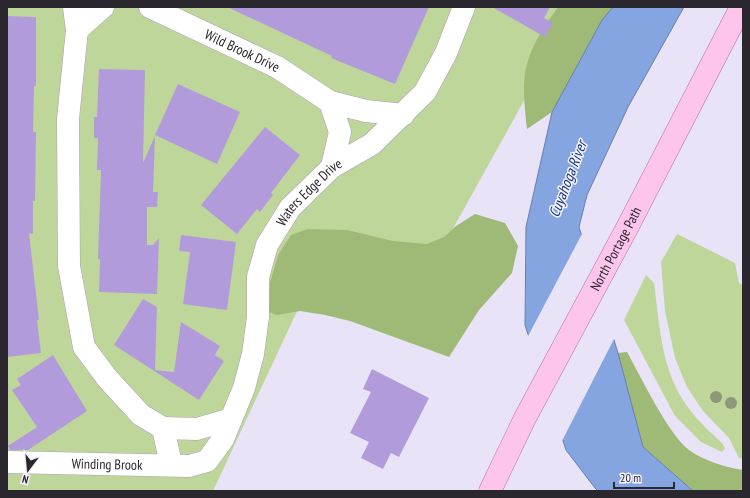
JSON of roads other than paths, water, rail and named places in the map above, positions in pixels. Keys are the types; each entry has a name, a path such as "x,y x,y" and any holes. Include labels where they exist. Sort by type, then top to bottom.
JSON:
{"main road":[{"name":"North Portage Path","path":"490,491 525,418 627,228 741,7"}],"street":[{"path":"74,7 77,30 68,119 69,266 84,347 107,378 141,415 163,428 197,429 231,419"},
{"path":"77,30 103,7"},
{"name":"Wild Brook Drive","path":"150,7 277,67 330,102 366,112 403,115"},
{"name":"Waters Edge Drive","path":"206,461 223,439 244,388 253,354 258,318 258,277 267,245 290,208 332,167 372,144 425,92 446,53 464,7"},
{"path":"330,102 340,132 332,167"},
{"path":"163,428 171,464"},
{"name":"Winding Brook","path":"7,462 171,464 189,466 206,461"}],"water":[{"name":"Cuyahoga River","path":"613,7 684,7 628,107 587,195 579,227 618,353 643,447 693,491 598,491 566,450 525,325 526,227 552,112 602,20"}]}
